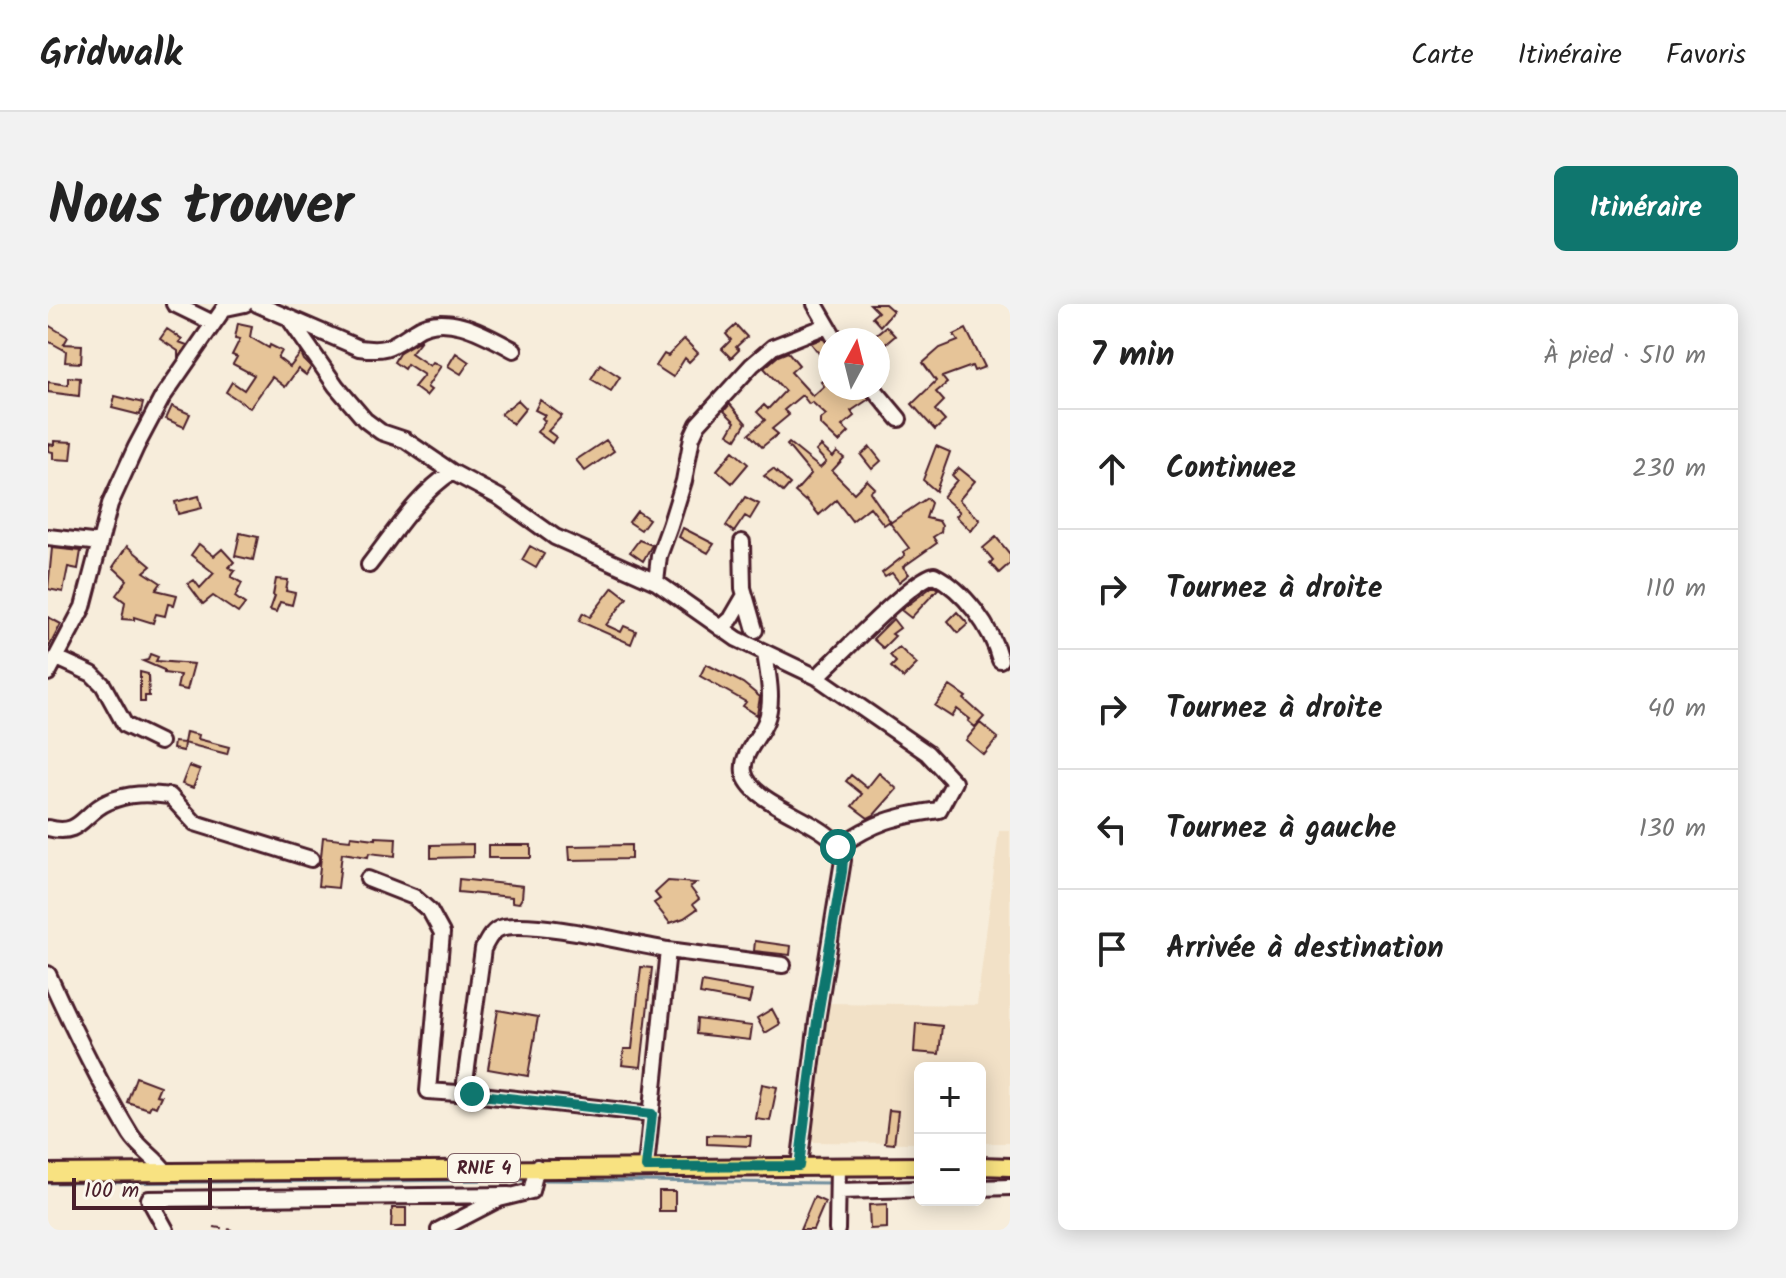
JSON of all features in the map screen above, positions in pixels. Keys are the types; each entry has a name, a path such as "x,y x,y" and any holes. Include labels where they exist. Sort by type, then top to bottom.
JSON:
{"main road":[{"name":"RNIE 4","path":"48,1173 914,1166"},
{"path":"986,1166 1010,1167"}],"street":[{"path":"174,304 213,323"},
{"path":"48,673 83,607 110,504 162,398 227,306 245,304"},
{"path":"257,304 359,348 376,350 392,346 428,325 453,324 482,333 514,350"},
{"path":"656,582 659,556 684,481 692,437 698,424 752,365 773,347 826,326 815,304"},
{"path":"287,317 336,386 365,420 381,432 405,440 452,472 499,497 555,537 656,582 721,628 817,677 927,753 954,782 939,810 896,816 861,831 838,847"},
{"path":"883,400 899,419"},
{"path":"369,565 418,500 452,472"},
{"path":"48,537 100,543"},
{"path":"742,542 741,576 755,630"},
{"path":"817,677 895,604 925,578 934,575 957,591 979,616 1000,660"},
{"path":"721,628 731,619 745,595"},
{"path":"765,653 769,705 766,721 743,769 758,792 831,838 843,860 817,1021 799,1166"},
{"path":"57,658 92,674 103,685 125,725 160,742"},
{"path":"48,828 60,832 74,828 104,803 123,796 170,796 195,823 311,859"},
{"path":"368,879 414,897 430,911 442,933 428,1091 652,1114"},
{"path":"472,1094 465,1082 483,949 491,934 502,927 544,928 668,950 783,965"},
{"path":"646,1167 668,950"},
{"path":"48,974 79,1041 134,1139 165,1171"},
{"path":"837,1230 838,1166"},
{"path":"166,1230 149,1199 509,1195 531,1191 537,1167"},
{"path":"986,1188 1010,1187"},
{"path":"838,1191 914,1189"},
{"path":"439,1230 509,1195"}],"path":[{"path":"214,1227 232,1230"}],"shaded area":[{"path":"999,831 1010,831 1010,1143 986,1143 986,1062 914,1062 914,1143 809,1142 825,1003 977,1005"}],"building":[{"path":"870,304 885,304 893,311 880,326 872,317 878,312"},
{"path":"238,323 252,326 250,337 269,348 270,345 282,351 278,358 290,367 301,353 311,367 306,375 298,369 285,387 272,377 250,408 226,392 232,382 244,390 254,375 233,364 237,357 232,355 240,339 235,338"},
{"path":"48,325 68,337 64,344 82,345 81,363 65,362 66,351 48,341"},
{"path":"736,325 747,337 736,347 739,350 731,358 722,349 731,340 726,334"},
{"path":"167,329 182,339 179,342 187,345 178,358 178,351 160,339"},
{"path":"966,329 985,367 974,371 972,366 942,377 947,383 936,392 944,401 935,410 945,421 935,430 912,404 936,381 923,363 940,348 958,341 954,335"},
{"path":"422,339 411,353 430,366 433,362 441,366 427,387 431,390 426,396 414,387 424,375 407,364 404,369 394,362 400,352"},
{"path":"684,339 698,353 689,362 685,358 673,377 656,366 664,354 668,356"},
{"path":"818,340 818,352 811,343"},
{"path":"788,352 799,365 791,372 813,396 818,391 818,400 868,400 851,411 854,416 842,426 849,432 839,442 820,424 826,415 812,402 809,404 802,395 784,410 789,415 772,429 778,434 762,447 749,434 765,420 757,412 764,405 768,409 785,391 764,368"},
{"path":"456,353 469,362 461,374 448,366"},
{"path":"600,364 620,377 611,391 591,379"},
{"path":"68,377 80,378 79,396 48,392 48,382 68,385"},
{"path":"115,396 143,403 140,415 112,408"},
{"path":"518,400 526,408 513,424 501,414"},
{"path":"540,400 562,416 548,431 556,437 552,443 537,432 545,421 542,418 545,415 535,410"},
{"path":"730,404 746,423 736,439 728,434 735,422 724,411"},
{"path":"172,406 190,414 184,427 166,419"},
{"path":"606,440 614,451 585,471 576,460"},
{"path":"54,441 73,442 71,460 53,459 48,444 54,445"},
{"path":"789,443 820,468 826,462 816,451 821,446 833,457 837,452 844,458 832,471 854,493 867,480 875,488 870,492 890,521 884,525 870,507 852,521 836,500 819,515 806,499 795,492 811,474 787,445"},
{"path":"936,446 950,452 936,491 923,480"},
{"path":"870,447 881,461 872,469 861,455"},
{"path":"733,451 748,464 732,483 717,470"},
{"path":"959,468 975,481 959,500 980,520 971,531 956,516 960,512 943,497 957,480 952,475"},
{"path":"773,469 790,484 783,492 764,476"},
{"path":"199,496 202,508 178,514 175,502"},
{"path":"745,497 759,504 750,519 745,516 734,532 726,526"},
{"path":"927,498 931,503 926,518 939,521 942,526 941,532 933,537 937,543 903,567 909,574 899,582 892,573 885,577 882,573 905,555 903,552 909,548 890,523"},
{"path":"637,511 649,519 641,530 629,522"},
{"path":"683,528 714,544 708,553 679,537"},
{"path":"240,533 258,537 253,560 235,556"},
{"path":"996,537 1010,554 1010,563 999,573 983,548"},
{"path":"639,540 652,545 643,561 630,552"},
{"path":"199,544 214,556 222,549 234,562 229,567 235,571 231,577 242,583 235,597 245,604 238,613 213,596 203,604 188,584 194,580 200,588 214,573 191,555"},
{"path":"127,546 151,566 144,572 161,583 156,590 177,595 174,605 168,604 165,616 156,614 153,623 134,617 134,620 122,619 125,602 116,595 127,580 113,567"},
{"path":"530,546 544,554 536,568 522,560"},
{"path":"52,548 81,551 78,569 68,567 63,592 48,589"},
{"path":"276,579 288,580 286,591 295,593 292,605 280,602 276,612 270,610"},
{"path":"933,586 938,589 911,618 901,610"},
{"path":"613,587 627,598 606,625 621,632 624,626 636,631 631,644 579,621 583,613 590,617"},
{"path":"957,612 968,624 958,633 948,621"},
{"path":"48,617 61,624 48,649"},
{"path":"893,619 900,628 883,648 873,639"},
{"path":"899,647 917,664 903,678 891,667 896,662 890,655"},
{"path":"150,654 158,657 156,661 194,664 187,690 177,688 180,675 164,673 164,670 143,661 148,660"},
{"path":"706,664 743,683 760,697 757,715 743,706 746,702 700,676"},
{"path":"140,672 148,674 149,696 145,696 145,702 140,702"},
{"path":"950,686 966,697 964,699 984,717 975,727 957,709 952,717 935,706"},
{"path":"980,723 998,738 984,755 966,740"},
{"path":"186,732 199,735 198,739 229,747 227,754 184,743"},
{"path":"174,742 184,743 183,751 173,749"},
{"path":"189,766 200,770 193,788 182,784"},
{"path":"879,773 897,789 868,818 852,806 862,794 846,781 851,775 867,788"},
{"path":"351,836 396,838 395,856 369,853 368,857 342,853 338,888 318,886 323,837 350,840"},
{"path":"473,844 473,857 431,858 431,845"},
{"path":"488,845 531,845 531,858 488,858"},
{"path":"631,845 631,859 570,860 569,846"},
{"path":"459,879 523,886 522,898 519,903 512,902 512,897 458,892"},
{"path":"668,881 696,883 690,887 699,899 693,904 697,909 670,923 654,903 660,899 655,893"},
{"path":"755,941 791,946 790,955 754,951"},
{"path":"641,967 652,968 641,1067 622,1065 624,1049 632,1049"},
{"path":"702,982 752,991 749,1003 700,994"},
{"path":"772,1009 780,1024 765,1033 757,1018"},
{"path":"498,1010 538,1017 528,1076 488,1069"},
{"path":"697,1019 752,1026 750,1040 696,1034"},
{"path":"916,1023 942,1026 939,1054 914,1052"},
{"path":"136,1077 160,1086 156,1095 161,1096 156,1107 151,1105 149,1109 127,1102"},
{"path":"762,1084 777,1087 770,1121 756,1119"},
{"path":"889,1110 898,1111 894,1144 885,1143"},
{"path":"707,1135 751,1136 750,1146 707,1144"},
{"path":"659,1191 675,1191 675,1211 659,1211"},
{"path":"814,1197 825,1202 813,1230 800,1230"},
{"path":"887,1204 887,1228 870,1229 869,1205"},
{"path":"392,1208 406,1208 406,1227 391,1227"}],"waterway":[{"path":"48,1183 528,1180"},
{"path":"540,1180 832,1183"},
{"path":"844,1183 900,1183"}],"route":[{"path":"472,1094 652,1114 646,1167 799,1166 817,1021 842,872 843,860 838,847"}]}
